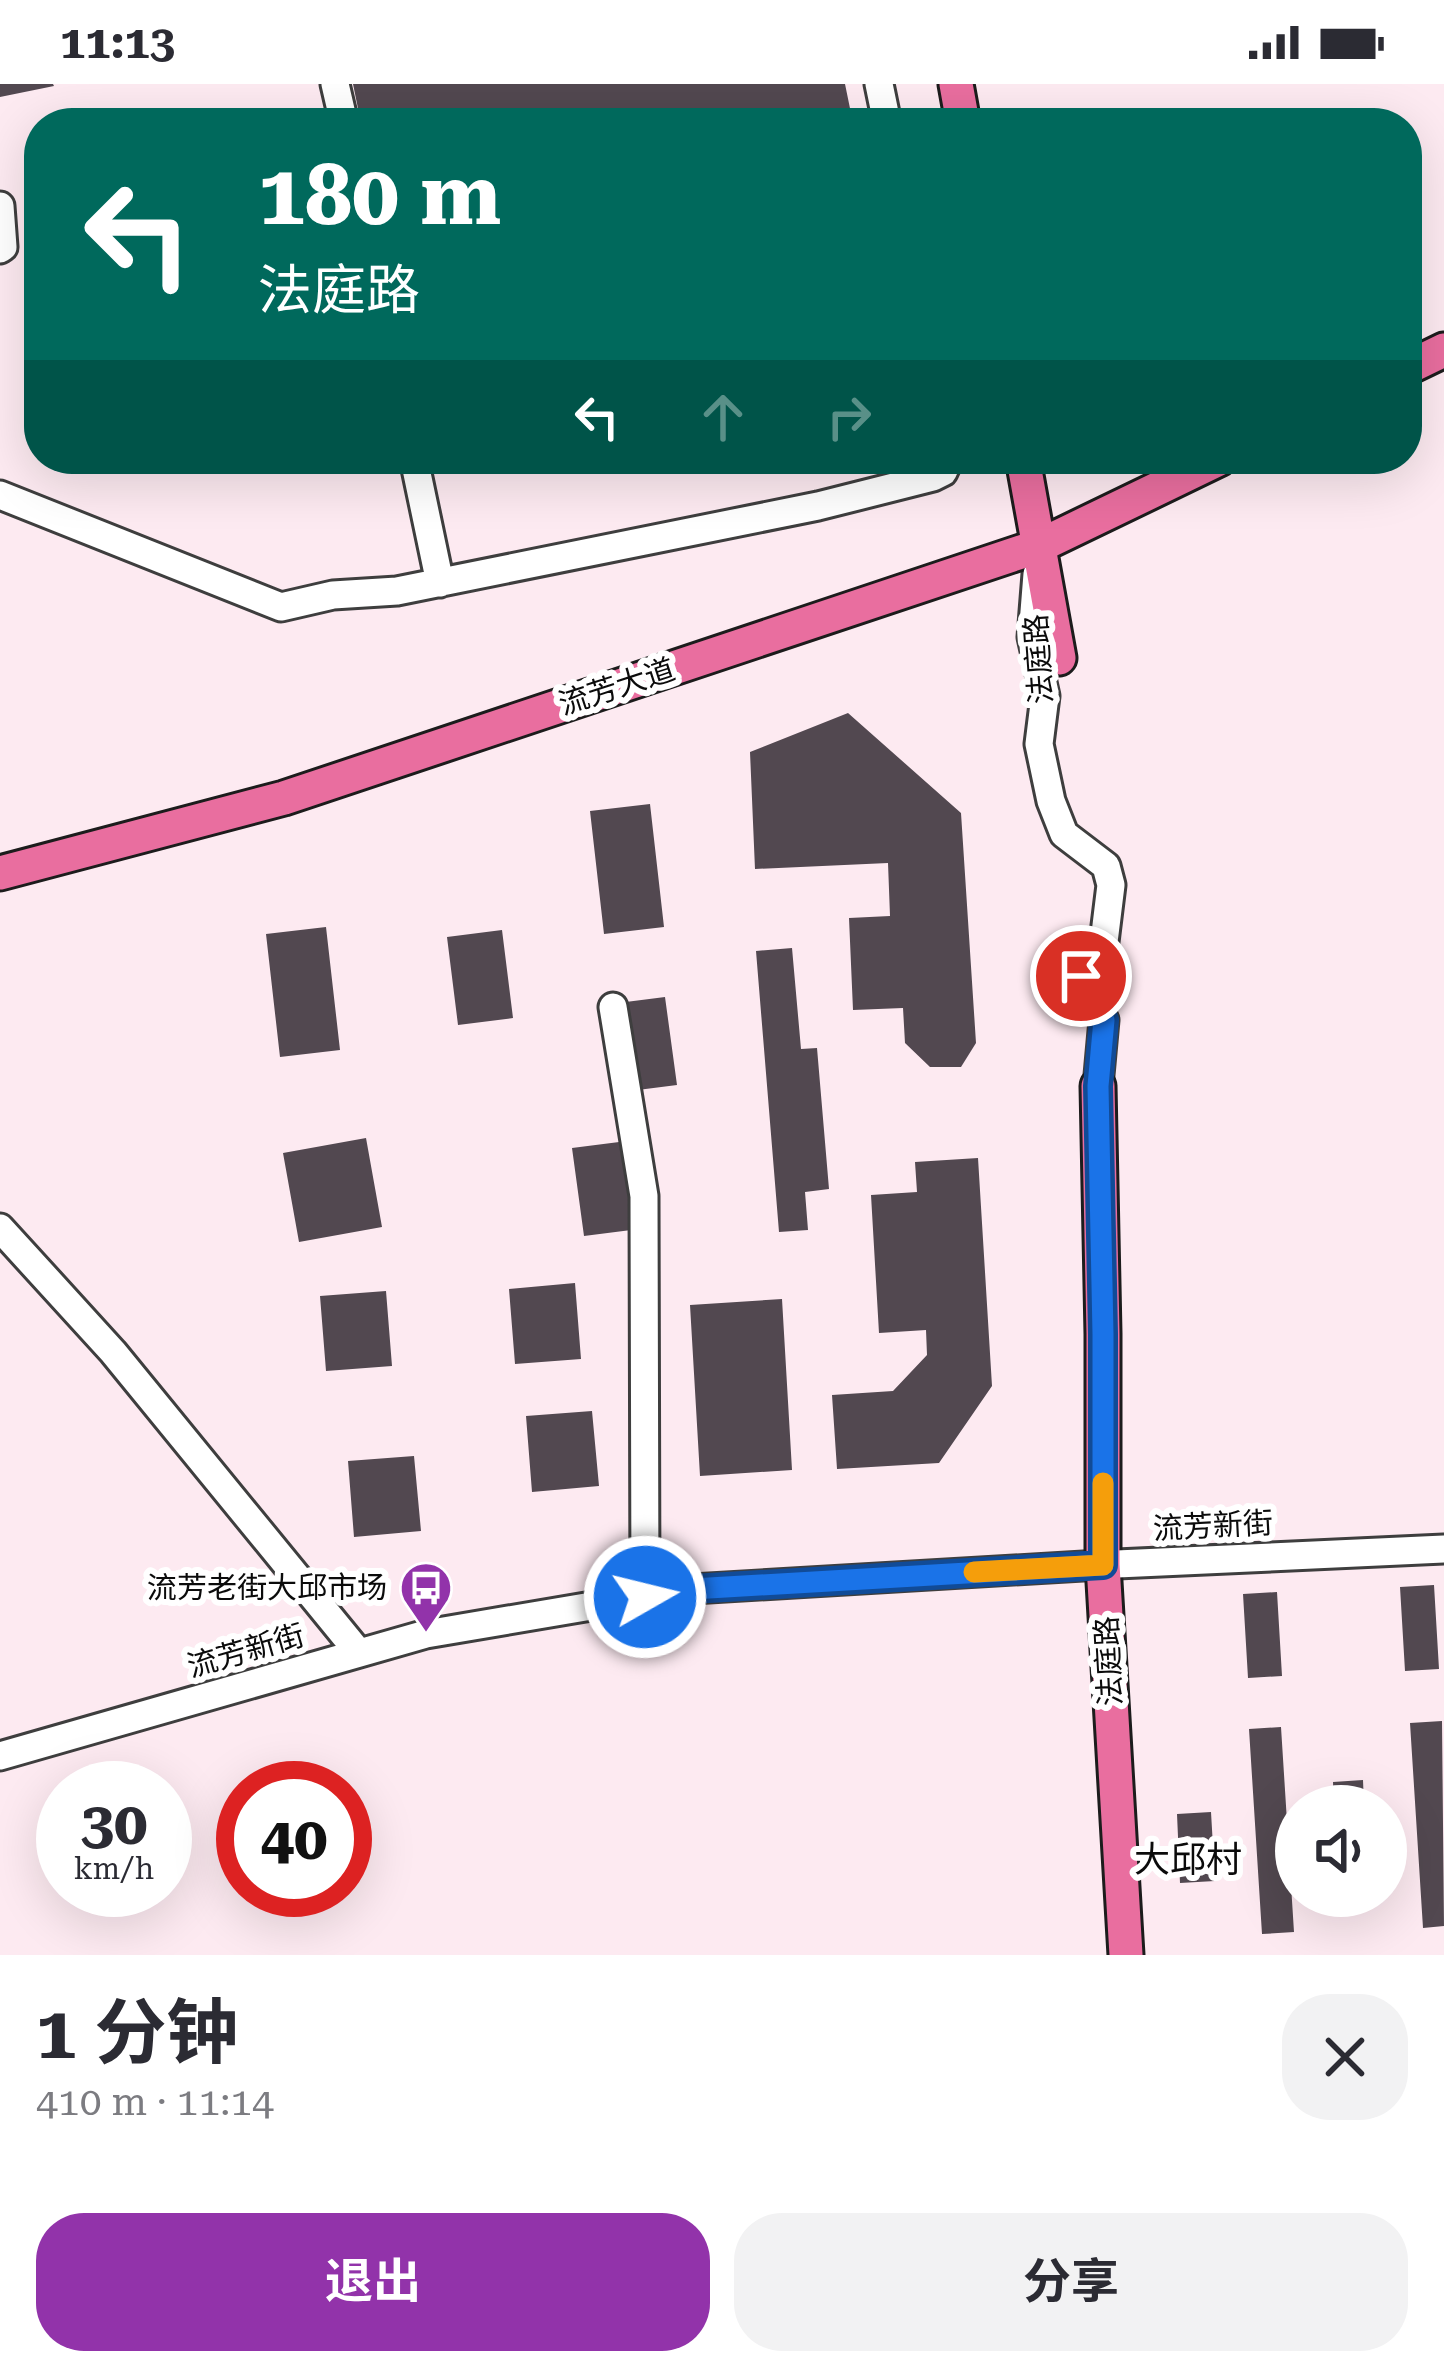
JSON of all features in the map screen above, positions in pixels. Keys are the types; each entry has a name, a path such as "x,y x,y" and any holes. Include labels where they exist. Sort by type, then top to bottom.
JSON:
{"main road":[{"path":"1026,474 1059,658"},
{"name":"流芳大道","path":"0,872 284,798 1039,546 1188,474"},
{"name":"法庭路","path":"1098,1086 1103,1565 1126,1955"}],"street":[{"path":"0,206 0,250"},
{"path":"417,474 440,583"},
{"path":"0,495 281,607 333,595 440,583 818,506 939,474"},
{"name":"法庭路","path":"1039,546 1032,637 1046,697 1039,744 1051,801 1064,834 1106,866 1111,885 1103,950 1081,976 1104,1020 1098,1086"},
{"path":"613,1007 644,1196 645,1597"},
{"path":"0,1228 113,1352 359,1653"},
{"name":"流芳新街","path":"0,1756 426,1634 692,1589 1444,1549"}],"building":[{"path":"0,84 53,84 54,86 0,97"},
{"path":"353,84 845,84 850,108 358,108"},
{"path":"848,713 961,813 976,1043 961,1067 930,1067 905,1043 903,1008 853,1010 849,918 890,916 888,863 755,869 750,752"},
{"path":"650,804 664,927 604,934 590,811"},
{"path":"326,927 340,1050 280,1057 266,934"},
{"path":"502,930 513,1018 458,1025 447,937"},
{"path":"792,948 801,1049 817,1048 829,1189 805,1192 808,1230 779,1232 756,951"},
{"path":"665,997 677,1085 622,1092 610,1004"},
{"path":"366,1138 382,1227 299,1242 283,1153"},
{"path":"627,1141 639,1229 584,1236 572,1148"},
{"path":"978,1158 992,1386 939,1463 837,1469 832,1395 893,1391 927,1355 926,1330 879,1333 871,1195 917,1192 915,1162"},
{"path":"575,1283 581,1359 515,1364 509,1289"},
{"path":"386,1291 392,1366 326,1371 320,1296"},
{"path":"782,1299 792,1470 700,1476 690,1305"},
{"path":"592,1411 599,1486 532,1492 526,1416"},
{"path":"414,1456 421,1531 354,1537 348,1461"},
{"path":"1434,1585 1439,1669 1405,1671 1400,1587"},
{"path":"1277,1592 1282,1676 1248,1678 1243,1594"},
{"path":"1442,1721 1444,1926 1423,1928 1410,1723"},
{"path":"1281,1727 1285,1785 1275,1785 1275,1917 1293,1917 1294,1932 1262,1934 1249,1729"},
{"path":"1363,1780 1363,1785 1333,1785"},
{"path":"1211,1812 1215,1881 1180,1883 1177,1814"}],"slow traffic":[{"path":"974,1572 1103,1565 1103,1483"}],"place":[{"name":"流芳老街大邱市场","path":"426,1634"}],"district":[{"name":"大邱村","path":"1188,1859"}],"route":[{"path":"645,1597 692,1589 1103,1565 1098,1086 1104,1020 1081,976"}]}
